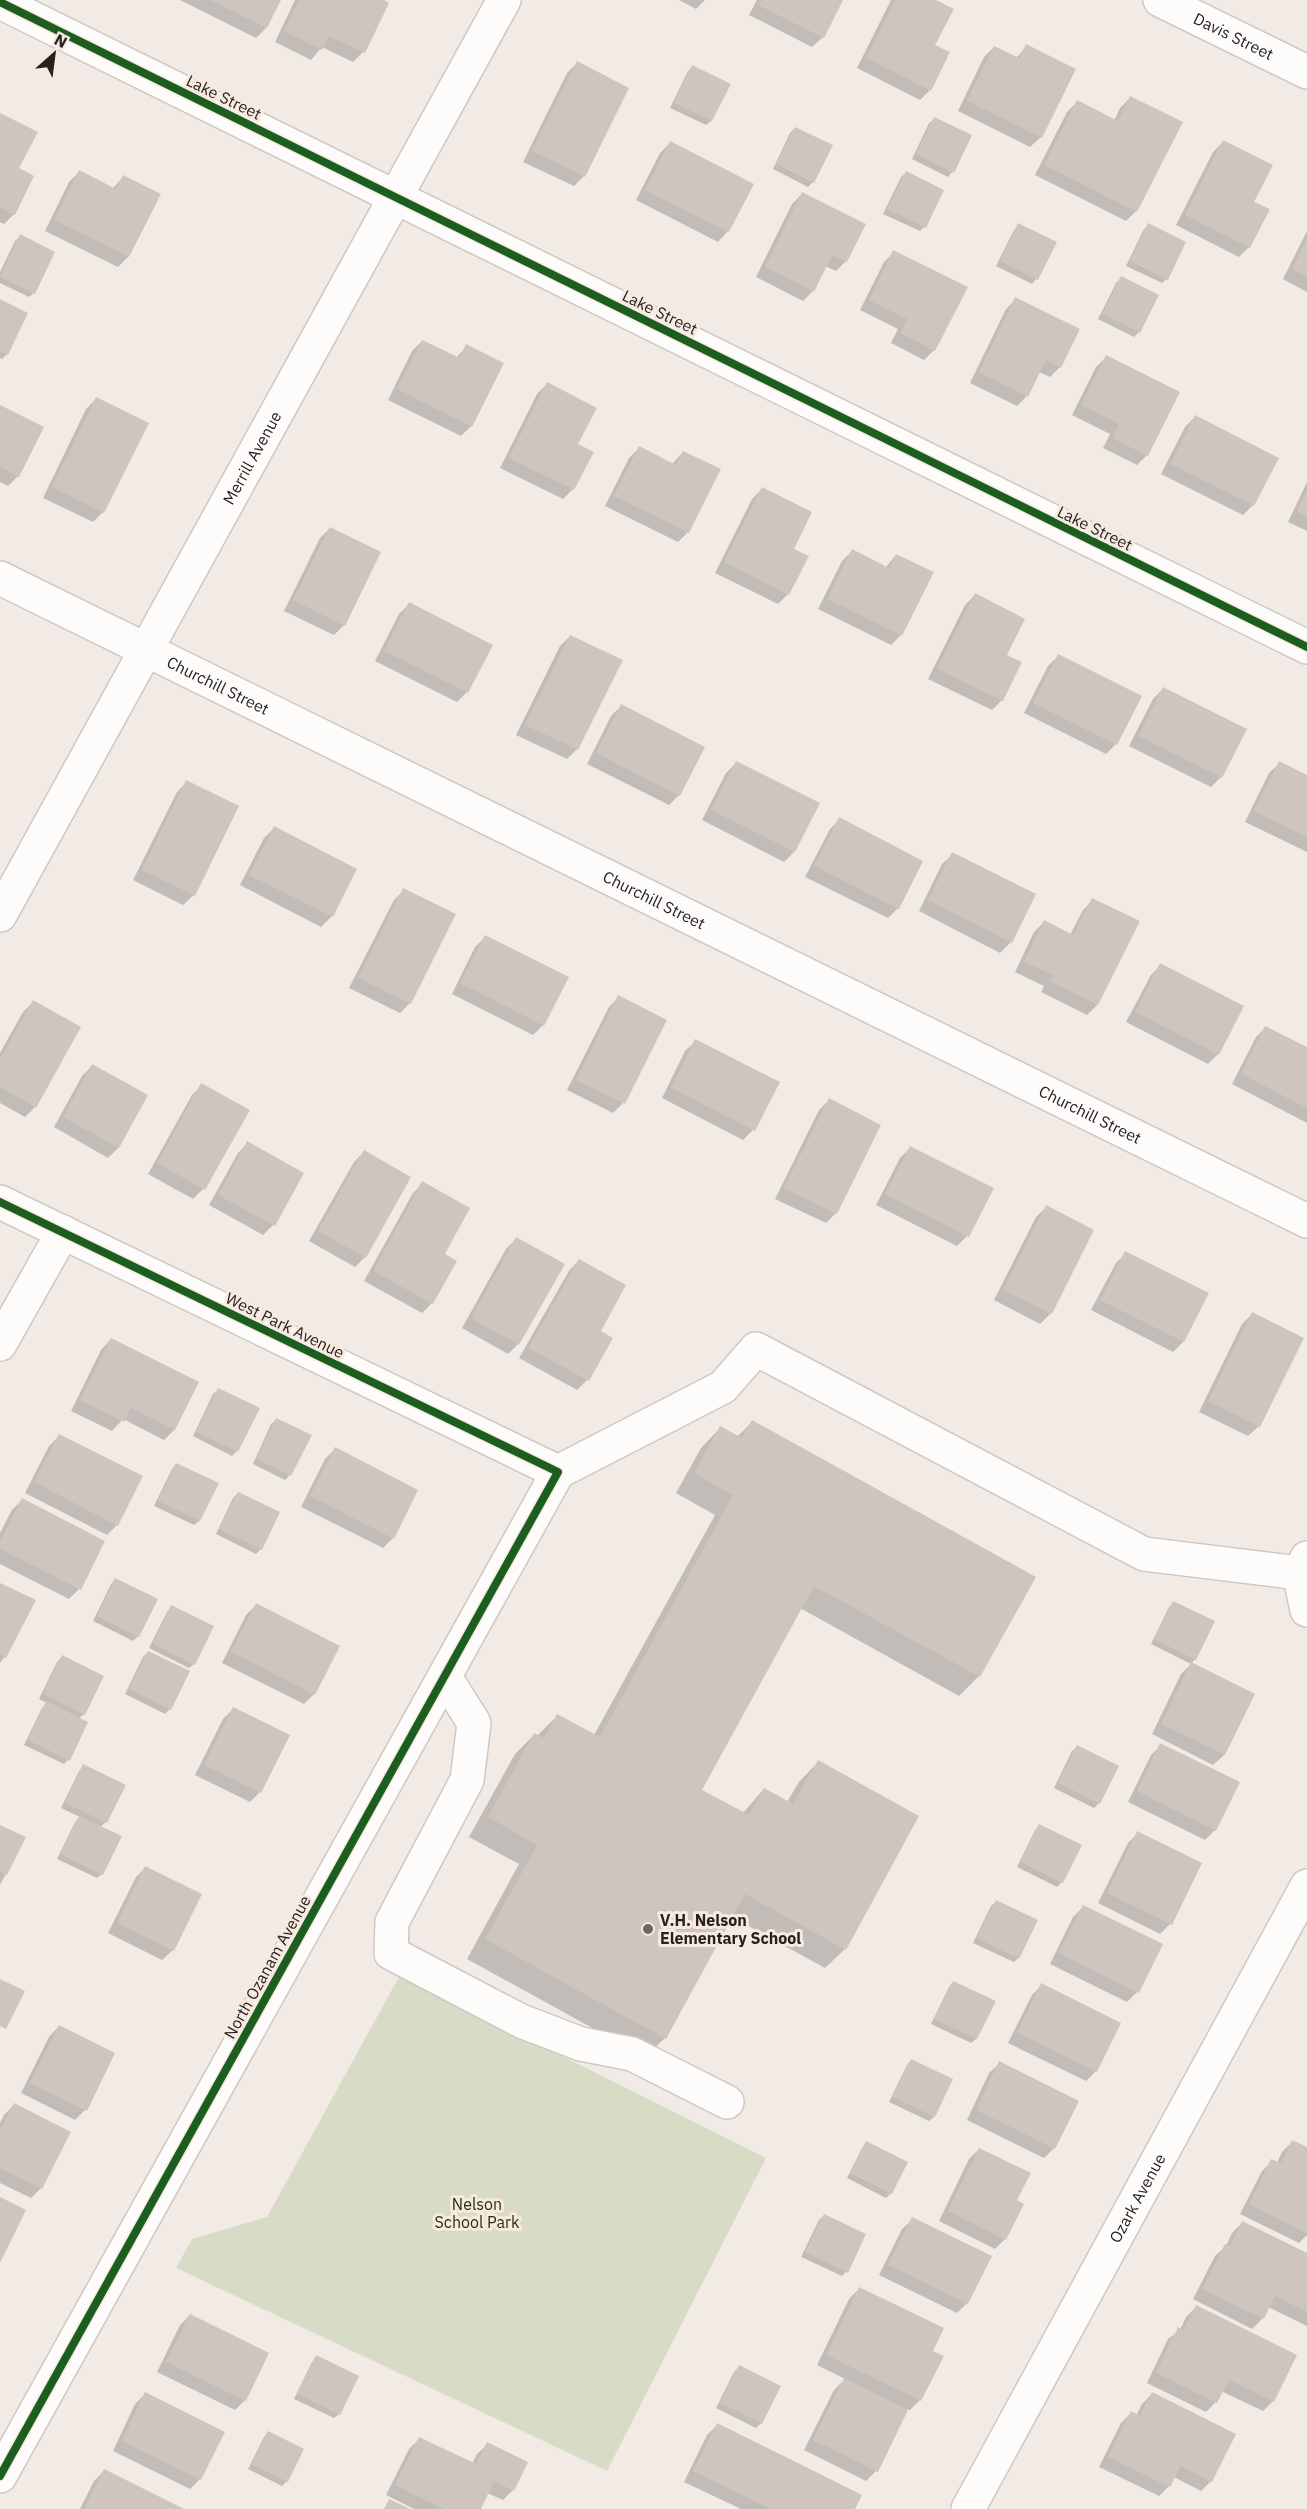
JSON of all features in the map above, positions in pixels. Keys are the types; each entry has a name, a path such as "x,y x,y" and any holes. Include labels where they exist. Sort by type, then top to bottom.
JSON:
{"street":[{"name":"Merrill Avenue","path":"0,915 504,0"},
{"name":"Davis Street","path":"1160,0 1307,72"},
{"name":"Lake Street","path":"0,2 1307,647"},
{"name":"Churchill Street","path":"0,578 1307,1221"},
{"name":"West Park Avenue","path":"0,1202 558,1472"},
{"path":"0,1344 63,1232"},
{"path":"558,1472 723,1387 756,1348 1144,1554 1303,1565 1307,1610"},
{"name":"North Ozanam Avenue","path":"0,2476 558,1472"},
{"path":"445,1677 474,1723 467,1780 392,1922 391,1953 521,2021 580,2044 632,2054 727,2102"},
{"name":"Ozark Avenue","path":"968,2509 1307,1886"}],"green space":[{"name":"Nelson School Park","path":"400,1975 766,2158 607,2471 176,2268 192,2239 267,2217"}],"building":[{"path":"210,0 281,0 267,28"},
{"path":"299,0 384,0 389,3 365,53 329,36 322,50 284,31"},
{"path":"761,0 843,0 824,38 758,5"},
{"path":"895,0 936,0 954,9 935,45 950,52 931,91 866,58"},
{"path":"1026,44 1076,69 1042,138 967,101 994,46 1019,58"},
{"path":"577,61 629,88 585,177 532,151"},
{"path":"692,65 731,84 712,121 674,103"},
{"path":"1130,96 1183,122 1137,212 1044,165 1077,100 1118,121"},
{"path":"0,113 38,132 19,168 34,176 15,215 0,207"},
{"path":"934,117 972,135 954,173 916,154"},
{"path":"795,127 833,145 814,183 776,164"},
{"path":"1223,140 1273,165 1254,202 1270,209 1250,248 1185,215"},
{"path":"670,141 754,184 729,232 645,190"},
{"path":"79,170 116,189 123,175 161,194 129,257 54,220"},
{"path":"906,171 944,190 926,228 887,209"},
{"path":"802,192 866,224 847,262 832,255 814,292 765,267"},
{"path":"1018,223 1057,242 1038,280 1000,261"},
{"path":"1148,223 1186,242 1168,280 1130,261"},
{"path":"20,234 55,252 35,294 0,277"},
{"path":"1307,238 1307,277 1292,269"},
{"path":"893,250 968,287 935,351 900,333 907,319 869,300"},
{"path":"1121,276 1159,295 1140,333 1102,314"},
{"path":"1015,297 1080,329 1061,368 1046,360 1028,397 979,372"},
{"path":"0,299 28,313 8,355 0,351"},
{"path":"422,340 460,358 466,344 504,363 472,427 397,389"},
{"path":"1106,355 1180,392 1148,456 1112,438 1119,424 1081,405"},
{"path":"547,382 597,408 578,444 594,452 574,490 509,458"},
{"path":"96,397 149,423 104,513 52,487"},
{"path":"0,405 44,427 19,477 0,467"},
{"path":"1195,415 1279,458 1254,506 1170,464"},
{"path":"639,446 676,465 683,451 721,469 689,533 614,496"},
{"path":"762,487 812,512 794,549 809,556 789,595 724,562"},
{"path":"1307,490 1307,517 1297,511"},
{"path":"330,527 381,552 345,626 293,600"},
{"path":"852,549 889,568 896,554 934,572 902,636 827,599"},
{"path":"975,593 1025,619 1007,655 1022,662 1003,701 937,669"},
{"path":"409,602 493,645 468,693 384,651"},
{"path":"570,635 623,660 578,750 525,725"},
{"path":"1058,654 1142,696 1117,745 1033,703"},
{"path":"1163,687 1247,729 1222,778 1138,736"},
{"path":"621,704 705,747 680,796 596,753"},
{"path":"736,761 820,803 795,852 711,810"},
{"path":"1279,761 1307,775 1307,837 1254,811"},
{"path":"186,780 239,806 195,896 142,870"},
{"path":"839,817 923,861 899,909 814,866"},
{"path":"274,826 357,869 333,917 249,875"},
{"path":"952,852 1036,894 1012,943 928,900"},
{"path":"403,888 456,914 411,1004 358,978"},
{"path":"1092,898 1140,921 1098,1005 1050,981 1053,975 1024,962 1044,920 1073,935"},
{"path":"485,935 569,977 544,1026 460,983"},
{"path":"1160,963 1244,1006 1219,1055 1135,1012"},
{"path":"618,995 667,1020 625,1104 576,1080"},
{"path":"33,1000 81,1027 36,1108 0,1087 0,1059"},
{"path":"1265,1026 1307,1047 1307,1108 1241,1074"},
{"path":"695,1039 780,1082 755,1131 671,1088"},
{"path":"92,1064 148,1095 119,1148 63,1117"},
{"path":"201,1083 250,1110 205,1190 157,1163"},
{"path":"829,1098 881,1125 837,1214 784,1188"},
{"path":"247,1141 304,1173 275,1226 218,1195"},
{"path":"910,1146 994,1188 969,1237 885,1194"},
{"path":"364,1150 411,1177 366,1258 318,1231"},
{"path":"422,1181 470,1208 445,1254 457,1261 433,1304 373,1271"},
{"path":"1046,1205 1094,1230 1052,1314 1003,1290"},
{"path":"516,1237 565,1264 519,1345 471,1318"},
{"path":"1125,1251 1209,1293 1184,1342 1100,1300"},
{"path":"579,1259 626,1285 601,1331 613,1338 589,1381 528,1348"},
{"path":"1252,1312 1304,1338 1260,1427 1208,1401"},
{"path":"111,1338 199,1382 175,1430 131,1408 124,1422 80,1400"},
{"path":"218,1388 260,1408 238,1452 196,1432"},
{"path":"276,1418 312,1435 291,1476 256,1459"},
{"path":"752,1420 1036,1577 980,1677 814,1586 702,1790 749,1815 764,1788 793,1804 818,1760 919,1816 846,1950 745,1894 666,2039 485,1939 537,1845 488,1817 534,1733 544,1738 557,1714 600,1737 733,1495 694,1473 720,1426 742,1438"},
{"path":"59,1434 143,1476 118,1526 34,1482"},
{"path":"335,1447 418,1490 394,1539 310,1496"},
{"path":"176,1463 219,1483 200,1521 158,1501"},
{"path":"238,1492 280,1512 262,1550 219,1529"},
{"path":"22,1498 105,1541 81,1590 0,1549 0,1541"},
{"path":"115,1578 158,1599 139,1637 97,1616"},
{"path":"0,1583 36,1600 6,1658 0,1655"},
{"path":"1173,1601 1215,1621 1196,1660 1154,1639"},
{"path":"256,1603 340,1646 315,1695 231,1652"},
{"path":"171,1605 214,1626 195,1665 153,1644"},
{"path":"148,1651 190,1671 171,1710 129,1689"},
{"path":"62,1655 104,1676 85,1715 43,1694"},
{"path":"1191,1662 1255,1694 1225,1755 1161,1724"},
{"path":"46,1701 88,1722 70,1761 28,1740"},
{"path":"233,1707 290,1735 261,1793 204,1765"},
{"path":"1160,1743 1240,1782 1216,1831 1137,1791"},
{"path":"1077,1745 1119,1766 1100,1804 1058,1783"},
{"path":"83,1764 126,1785 107,1823 65,1803"},
{"path":"79,1816 122,1836 103,1875 60,1854"},
{"path":"1039,1824 1082,1845 1063,1883 1020,1862"},
{"path":"0,1825 26,1837 7,1875 0,1872"},
{"path":"1137,1831 1202,1863 1172,1925 1107,1893"},
{"path":"145,1866 202,1894 174,1951 117,1923"},
{"path":"996,1900 1038,1920 1019,1959 977,1938"},
{"path":"1083,1905 1163,1944 1139,1993 1059,1953"},
{"path":"0,1979 25,1991 6,2029 0,2026"},
{"path":"953,1981 996,2001 977,2039 934,2019"},
{"path":"1041,1983 1121,2023 1097,2072 1017,2032"},
{"path":"59,2025 115,2053 87,2111 30,2083"},
{"path":"911,2059 953,2079 935,2117 892,2097"},
{"path":"999,2061 1079,2101 1055,2149 976,2110"},
{"path":"14,2103 71,2132 42,2189 0,2168 0,2131"},
{"path":"1292,2140 1307,2147 1307,2233 1249,2204 1271,2159 1281,2163"},
{"path":"866,2141 908,2162 892,2194 850,2173"},
{"path":"979,2148 1031,2173 1017,2200 1024,2204 1006,2240 948,2211"},
{"path":"0,2197 26,2210 0,2263"},
{"path":"824,2214 866,2234 848,2273 805,2252"},
{"path":"912,2217 992,2256 968,2304 888,2265"},
{"path":"1242,2221 1307,2253 1307,2312 1275,2296 1264,2319 1202,2289 1225,2244 1230,2246"},
{"path":"859,2287 944,2328 933,2351 944,2356 921,2401 826,2355"},
{"path":"1196,2305 1297,2355 1274,2402 1229,2380 1217,2403 1156,2373 1178,2327 1183,2330"},
{"path":"190,2314 269,2353 246,2401 166,2362"},
{"path":"316,2355 359,2376 340,2415 297,2394"},
{"path":"739,2365 781,2386 762,2424 720,2403"},
{"path":"844,2378 908,2410 878,2472 813,2440"},
{"path":"145,2392 225,2432 201,2480 122,2441"},
{"path":"1152,2392 1236,2434 1212,2482 1181,2466 1170,2487 1108,2457 1131,2411 1140,2416"},
{"path":"717,2423 862,2495 855,2509 771,2509 693,2471"},
{"path":"268,2431 304,2449 288,2482 251,2464"},
{"path":"419,2437 476,2464 487,2442 528,2462 514,2491 494,2481 481,2509 444,2509 395,2485"},
{"path":"104,2469 184,2509 84,2509"},
{"path":"389,2499 410,2509 384,2509"}],"cycle path":[{"path":"0,2 1307,647"},
{"path":"0,1202 558,1472 0,2476"}],"place":[{"name":"V.H. Nelson Elementary School","path":"648,1929"}]}
